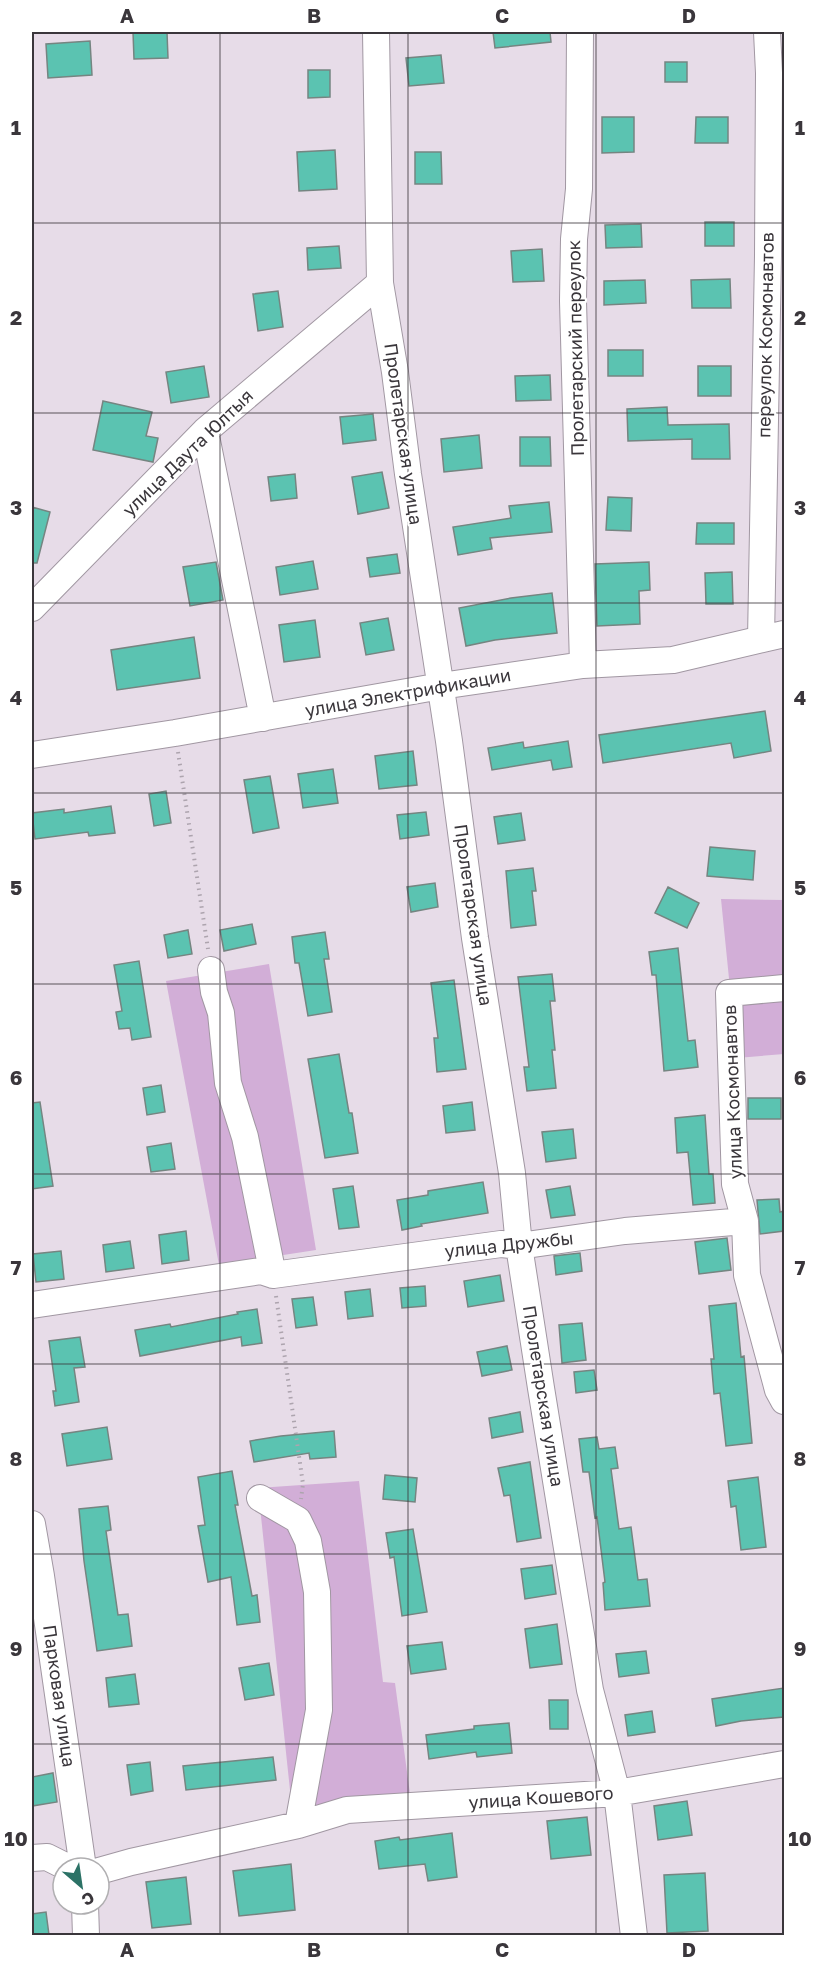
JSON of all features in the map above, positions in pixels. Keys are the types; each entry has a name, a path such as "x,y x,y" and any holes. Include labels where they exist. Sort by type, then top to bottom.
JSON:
{"street":[{"name":"Пролетарская улица","path":"376,32 380,283 441,686 475,938 512,1173 519,1246 590,1690 617,1793 634,1935"},
{"name":"Пролетарский переулок","path":"580,32 580,157 574,239 573,301 583,665"},
{"name":"переулок Космонавтов","path":"767,32 773,637"},
{"name":"улица Даута Юлтыя","path":"32,608 205,431 380,283"},
{"path":"205,431 263,718"},
{"name":"улица Электрификации","path":"32,755 175,733 441,686 583,665 674,660 773,637"},
{"path":"211,970 214,992 221,1012 228,1083 245,1137 273,1275"},
{"name":"улица Космонавтов","path":"784,988 729,993 735,1184 745,1221 747,1275 778,1390 784,1401"},
{"name":"улица Дружбы","path":"32,1305 261,1271 273,1275 501,1244 519,1246 625,1232 745,1221"},
{"path":"260,1498 298,1520 308,1541 317,1592 320,1710 298,1825"},
{"name":"Парковая улица","path":"32,1524 82,1856"},
{"name":"улица Кошевого","path":"111,1868 298,1825 347,1810 617,1793 784,1764"},
{"path":"32,1858 51,1859"},
{"path":"85,1916 86,1935"}],"path":[{"path":"175,733 211,970"},
{"path":"273,1275 303,1484 298,1520"}],"shaded area":[{"path":"721,899 784,900 784,1054 737,1058"},
{"path":"269,964 316,1250 219,1265 166,981"},
{"path":"359,1481 383,1682 395,1683 410,1794 292,1809 258,1488"}],"building":[{"path":"133,32 167,32 168,58 134,59"},
{"path":"493,32 550,32 551,42 495,48"},
{"path":"90,41 92,75 48,78 46,44"},
{"path":"441,55 444,83 409,86 406,58"},
{"path":"665,62 687,62 687,82 665,82"},
{"path":"308,70 330,70 330,97 308,98"},
{"path":"602,117 634,117 634,152 602,153"},
{"path":"696,117 728,117 728,143 695,143"},
{"path":"335,150 337,189 299,191 297,152"},
{"path":"415,152 441,152 442,184 415,184"},
{"path":"705,222 734,222 734,246 705,246"},
{"path":"641,224 642,247 606,248 605,225"},
{"path":"339,246 341,268 308,270 307,248"},
{"path":"542,249 544,281 513,282 511,251"},
{"path":"730,279 731,308 692,308 691,280"},
{"path":"645,280 646,303 604,305 604,281"},
{"path":"278,291 283,327 258,331 253,294"},
{"path":"608,350 643,350 643,376 608,376"},
{"path":"204,366 209,397 171,403 166,372"},
{"path":"698,366 731,366 731,396 698,396"},
{"path":"550,375 551,400 516,401 515,376"},
{"path":"103,401 152,412 146,436 158,438 153,462 93,450"},
{"path":"667,407 668,425 729,424 730,459 692,459 692,439 628,441 627,409"},
{"path":"373,414 376,440 343,444 340,417"},
{"path":"479,435 482,468 444,472 441,439"},
{"path":"520,437 550,437 551,466 520,466"},
{"path":"382,472 389,508 358,514 352,477"},
{"path":"295,474 297,498 271,501 268,477"},
{"path":"608,497 632,498 631,531 606,530"},
{"path":"549,502 552,532 490,538 492,549 458,555 453,527 511,518 509,506"},
{"path":"32,507 50,512 37,563 32,563"},
{"path":"697,523 734,523 734,544 696,544"},
{"path":"397,554 400,573 370,577 367,558"},
{"path":"313,561 318,589 280,595 276,567"},
{"path":"216,562 223,600 190,606 183,567"},
{"path":"649,562 650,590 639,591 640,624 597,626 595,564"},
{"path":"732,572 733,604 706,604 705,573"},
{"path":"552,593 557,633 495,640 466,646 459,608"},
{"path":"388,618 394,650 366,655 360,623"},
{"path":"315,620 320,657 284,662 279,625"},
{"path":"194,637 200,678 117,690 111,650"},
{"path":"765,711 771,751 734,758 731,743 603,763 599,735"},
{"path":"568,741 572,767 553,770 551,760 492,770 488,748 523,742 524,748"},
{"path":"413,751 417,785 379,789 375,756"},
{"path":"333,769 338,803 303,808 298,774"},
{"path":"270,776 279,828 253,833 244,780"},
{"path":"166,791 171,823 154,826 149,794"},
{"path":"111,806 115,833 89,836 88,832 35,839 32,813 64,809 64,813"},
{"path":"426,812 429,835 400,839 397,815"},
{"path":"521,813 525,840 498,844 494,817"},
{"path":"710,847 755,851 753,880 707,876"},
{"path":"533,868 536,891 532,891 536,925 511,928 506,871"},
{"path":"435,883 438,907 411,912 407,887"},
{"path":"668,887 699,903 687,928 655,913"},
{"path":"252,924 256,944 224,951 220,930"},
{"path":"188,930 192,954 168,958 164,935"},
{"path":"325,932 329,959 324,959 332,1012 308,1016 299,963 295,963 292,937"},
{"path":"678,948 688,1041 695,1040 698,1067 664,1071 656,975 652,975 649,952"},
{"path":"139,961 151,1037 132,1040 130,1028 119,1029 116,1012 122,1011 114,965"},
{"path":"552,974 555,1001 550,1001 556,1088 527,1091 524,1067 529,1067 518,977"},
{"path":"454,980 466,1069 437,1072 434,1038 438,1038 431,983"},
{"path":"339,1054 358,1153 325,1158 308,1059"},
{"path":"161,1085 165,1112 147,1115 143,1088"},
{"path":"748,1098 781,1098 781,1119 748,1119"},
{"path":"40,1102 53,1186 32,1189 32,1103"},
{"path":"472,1102 475,1130 446,1133 443,1106"},
{"path":"705,1115 709,1174 713,1174 715,1203 693,1205 688,1152 677,1153 675,1118"},
{"path":"573,1129 576,1158 546,1162 542,1132"},
{"path":"171,1143 175,1169 151,1172 147,1147"},
{"path":"483,1182 488,1213 421,1224 422,1226 402,1230 397,1200 428,1195 428,1191"},
{"path":"353,1186 359,1227 339,1229 333,1189"},
{"path":"570,1186 575,1215 551,1218 546,1190"},
{"path":"779,1199 780,1212 784,1211 784,1231 760,1234 757,1200"},
{"path":"186,1231 189,1260 162,1264 159,1235"},
{"path":"727,1238 731,1270 699,1274 695,1242"},
{"path":"130,1241 134,1268 106,1272 103,1245"},
{"path":"61,1251 64,1279 36,1282 33,1254"},
{"path":"580,1253 582,1271 556,1275 554,1256"},
{"path":"500,1275 504,1301 468,1307 464,1281"},
{"path":"425,1286 426,1306 402,1308 400,1288"},
{"path":"370,1289 373,1316 348,1319 345,1292"},
{"path":"313,1297 317,1325 296,1328 292,1299"},
{"path":"736,1303 741,1357 744,1356 752,1443 726,1446 720,1393 714,1394 711,1359 714,1359 709,1306"},
{"path":"257,1309 262,1343 242,1346 241,1337 140,1356 135,1330 170,1324 171,1327"},
{"path":"582,1323 586,1360 562,1363 559,1325"},
{"path":"80,1337 85,1367 74,1368 79,1402 55,1406 53,1391 56,1391 49,1341"},
{"path":"507,1346 512,1370 482,1376 477,1352"},
{"path":"594,1370 597,1390 576,1393 574,1372"},
{"path":"520,1412 523,1432 492,1438 489,1418"},
{"path":"107,1427 112,1459 67,1466 62,1434"},
{"path":"334,1431 336,1457 310,1459 309,1453 254,1462 250,1441"},
{"path":"597,1437 599,1449 615,1447 618,1468 611,1469 619,1529 631,1527 638,1580 647,1579 650,1606 605,1610 603,1583 605,1582 597,1517 595,1518 589,1472 583,1472 579,1439"},
{"path":"530,1462 541,1538 517,1542 510,1495 504,1496 498,1468"},
{"path":"232,1471 238,1505 235,1505 252,1596 257,1595 260,1622 237,1625 231,1577 208,1582 198,1526 205,1525 198,1477"},
{"path":"385,1475 417,1478 415,1502 383,1499"},
{"path":"758,1477 766,1547 741,1550 736,1506 731,1507 728,1481"},
{"path":"108,1506 111,1530 106,1531 118,1615 128,1614 132,1646 97,1651 79,1509"},
{"path":"413,1529 427,1612 402,1616 394,1557 390,1558 386,1533"},
{"path":"552,1565 556,1594 525,1599 521,1569"},
{"path":"557,1624 562,1664 530,1668 525,1629"},
{"path":"442,1642 446,1669 411,1674 407,1646"},
{"path":"646,1651 649,1673 619,1677 616,1654"},
{"path":"269,1663 274,1695 245,1700 239,1668"},
{"path":"135,1674 139,1704 109,1707 106,1678"},
{"path":"784,1688 784,1717 716,1726 712,1699"},
{"path":"549,1700 568,1700 568,1729 550,1729"},
{"path":"652,1711 655,1732 628,1736 625,1715"},
{"path":"509,1723 512,1753 477,1757 476,1752 429,1759 426,1735 474,1729 474,1726"},
{"path":"273,1757 276,1780 186,1790 183,1766"},
{"path":"150,1762 153,1791 131,1795 127,1765"},
{"path":"53,1773 57,1802 32,1806 32,1777"},
{"path":"687,1801 692,1835 658,1840 654,1806"},
{"path":"587,1817 591,1855 551,1859 547,1821"},
{"path":"452,1833 457,1877 428,1881 425,1864 379,1869 375,1841"},
{"path":"291,1864 295,1910 239,1916 233,1871"},
{"path":"705,1873 708,1931 667,1933 664,1875"},
{"path":"186,1877 191,1924 152,1928 146,1882"},
{"path":"46,1912 49,1935 32,1935 32,1914"}]}
